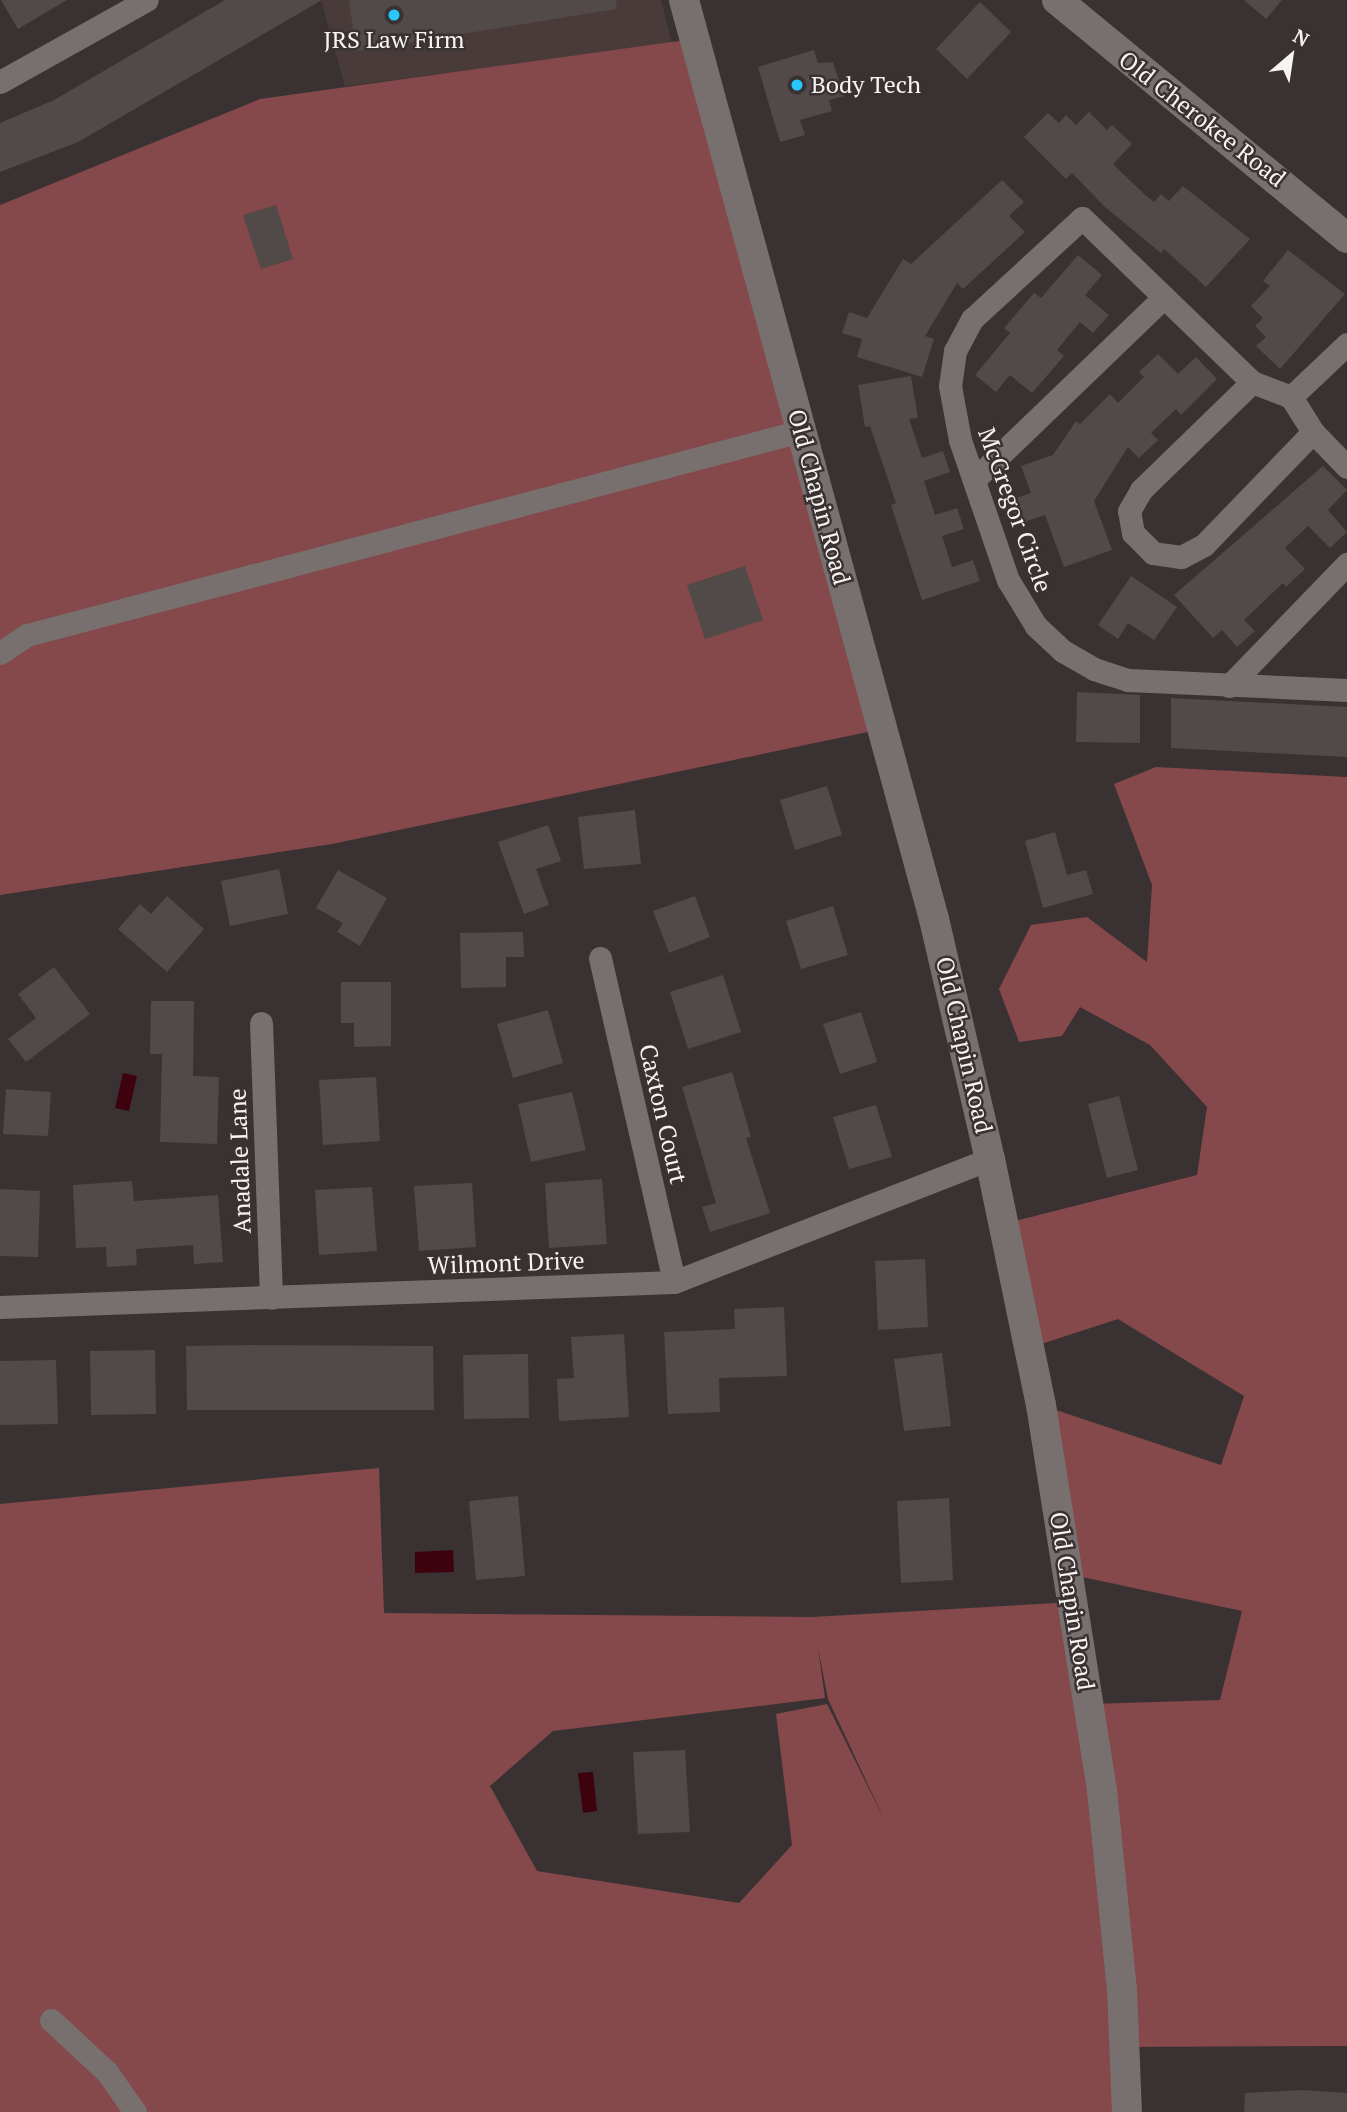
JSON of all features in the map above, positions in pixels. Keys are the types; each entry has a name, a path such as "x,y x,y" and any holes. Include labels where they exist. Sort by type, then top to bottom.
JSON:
{"street":[{"path":"0,82 148,0"},
{"name":"Old Chapin Road","path":"684,0 934,919 990,1159 1041,1405 1102,1790 1122,1989 1127,2112"},
{"name":"Old Cherokee Road","path":"1057,0 1347,238"},
{"name":"McGregor Circle","path":"1164,297 1082,218 972,319 955,351 952,405 960,440 976,478 1016,596 1036,626 1063,651 1094,669 1128,680 1347,690"},
{"path":"976,478 1164,297 1252,382 1291,397 1313,432 1347,467"},
{"path":"1291,397 1347,344"},
{"path":"1252,382 1141,490 1129,510 1133,533 1153,553 1181,557 1204,545 1313,432"},
{"path":"0,653 27,635 801,431"},
{"path":"1229,686 1347,564"},
{"name":"Caxton Court","path":"600,958 674,1282"},
{"name":"Anadale Lane","path":"261,1023 271,1298"},
{"name":"Wilmont Drive","path":"0,1307 674,1282 990,1159"},
{"path":"51,2020 107,2073 135,2112"}],"shaded area":[{"path":"321,0 661,0 672,44 345,86"},
{"path":"693,39 882,729 332,844 0,895 0,205 260,99"},
{"path":"1156,767 1347,777 1347,2046 1122,2047 1127,2112 0,2112 0,1504 379,1468 384,1613 812,1617 1073,1602 1089,1704 1220,1700 1242,1611 1068,1574 1041,1405 1221,1465 1244,1396 1118,1319 1029,1348 1003,1224 1197,1175 1207,1107 1150,1045 1080,1007 1062,1036 1019,1042 999,989 1031,925 1087,917 1147,962 1152,885 1114,784","holes":["818,1648 828,1699 885,1821 827,1704 776,1714 792,1845 739,1903 537,1871 490,1786 553,1731 825,1698"]},
{"path":"123,1073 137,1076 129,1111 115,1108"},
{"path":"453,1550 454,1572 415,1573 415,1552"},
{"path":"593,1772 597,1811 583,1813 578,1773"}],"building":[{"path":"1,0 67,0 18,29"},
{"path":"225,0 322,0 78,142 0,172 0,123 54,100"},
{"path":"349,0 616,0 617,9 356,51"},
{"path":"1244,0 1282,0 1266,19"},
{"path":"980,2 1011,32 967,79 936,49"},
{"path":"814,50 818,63 833,62 844,96 829,100 832,111 800,120 805,135 780,142 758,67"},
{"path":"1089,112 1107,130 1112,125 1132,144 1113,164 1154,202 1161,194 1169,201 1183,186 1250,239 1206,287 1164,249 1161,253 1105,207 1072,173 1066,179 1024,137 1048,113 1059,123 1066,115 1076,125"},
{"path":"1002,180 1024,202 1009,216 1025,232 963,289 957,283 925,336 934,339 922,377 857,357 862,339 842,333 849,312 867,318 903,259 911,264"},
{"path":"276,205 293,259 261,269 243,215"},
{"path":"1288,250 1345,294 1280,369 1256,346 1266,337 1255,326 1263,318 1251,306 1270,286 1263,281"},
{"path":"1078,255 1102,275 1085,295 1109,315 1093,333 1080,322 1057,350 1064,356 1032,393 1010,375 996,392 975,375 1010,333 1004,328 1034,293 1041,298"},
{"path":"1158,354 1178,374 1196,357 1217,379 1181,415 1176,409 1151,433 1158,440 1139,458 1128,447 1094,501 1112,550 1064,567 1045,515 1018,524 1010,500 1031,493 1021,466 1053,455 1076,421 1080,424 1110,394 1118,403 1144,377 1139,372"},
{"path":"911,376 918,418 909,419 922,458 943,451 950,472 924,481 935,515 957,508 964,529 942,536 952,567 973,560 980,581 922,600 891,505 896,503 870,426 865,427 858,385"},
{"path":"1323,466 1347,490 1328,510 1347,532 1330,548 1308,526 1285,548 1305,569 1286,587 1283,583 1244,620 1255,631 1237,647 1222,630 1213,638 1174,595"},
{"path":"745,566 763,620 705,639 687,585"},
{"path":"1131,576 1177,607 1154,640 1128,623 1118,639 1098,625"},
{"path":"1077,692 1140,695 1140,743 1076,742"},
{"path":"1171,698 1347,707 1347,757 1171,748"},
{"path":"827,786 842,835 795,850 780,800"},
{"path":"635,810 641,864 584,869 578,817"},
{"path":"548,825 561,861 536,869 549,905 524,914 498,842"},
{"path":"1055,832 1067,875 1086,870 1093,894 1043,908 1025,841"},
{"path":"279,869 288,914 230,926 221,881"},
{"path":"338,870 387,898 360,946 337,932 343,923 316,908"},
{"path":"167,896 204,929 167,972 118,929 140,904 151,914"},
{"path":"695,896 710,937 669,953 653,911"},
{"path":"833,906 848,955 801,969 786,921"},
{"path":"523,932 524,957 506,957 506,987 461,988 460,933"},
{"path":"54,967 90,1014 26,1062 8,1039 36,1018 18,994"},
{"path":"723,975 741,1032 688,1049 670,992"},
{"path":"341,982 391,982 391,1046 354,1047 354,1023 341,1023"},
{"path":"151,1001 194,1001 193,1076 219,1077 217,1144 160,1142 162,1054 150,1054"},
{"path":"548,1010 563,1063 513,1078 497,1024"},
{"path":"861,1012 877,1062 840,1074 823,1024"},
{"path":"732,1072 751,1137 746,1138 770,1213 710,1232 702,1207 716,1203 682,1087"},
{"path":"376,1077 380,1141 323,1145 319,1080"},
{"path":"6,1089 51,1092 48,1136 3,1134"},
{"path":"572,1092 586,1150 531,1162 518,1104"},
{"path":"1119,1096 1138,1170 1107,1178 1088,1104"},
{"path":"876,1105 892,1157 849,1169 833,1117"},
{"path":"602,1179 607,1244 549,1248 545,1183"},
{"path":"132,1181 134,1201 218,1195 223,1262 194,1264 193,1245 136,1249 137,1265 107,1267 106,1247 76,1248 73,1185"},
{"path":"472,1183 476,1247 419,1251 414,1186"},
{"path":"372,1187 377,1251 319,1255 315,1190"},
{"path":"0,1189 40,1191 38,1257 0,1256"},
{"path":"925,1259 928,1327 878,1330 875,1261"},
{"path":"784,1307 787,1376 719,1378 720,1412 668,1414 664,1332 735,1329 734,1309"},
{"path":"624,1334 629,1417 559,1421 557,1379 574,1378 571,1337"},
{"path":"186,1346 433,1346 434,1410 187,1410"},
{"path":"155,1350 156,1414 91,1415 90,1351"},
{"path":"942,1353 951,1426 904,1431 894,1359"},
{"path":"528,1354 529,1418 464,1419 463,1355"},
{"path":"56,1360 58,1424 0,1425 0,1361"},
{"path":"518,1496 525,1576 476,1580 469,1501"},
{"path":"949,1498 953,1580 901,1583 897,1501"},
{"path":"685,1750 690,1832 638,1834 633,1752"},
{"path":"1302,2090 1347,2093 1347,2112 1244,2112 1245,2093"}],"place":[{"name":"JRS Law Firm","path":"394,15"},
{"name":"Body Tech","path":"797,85"}]}
